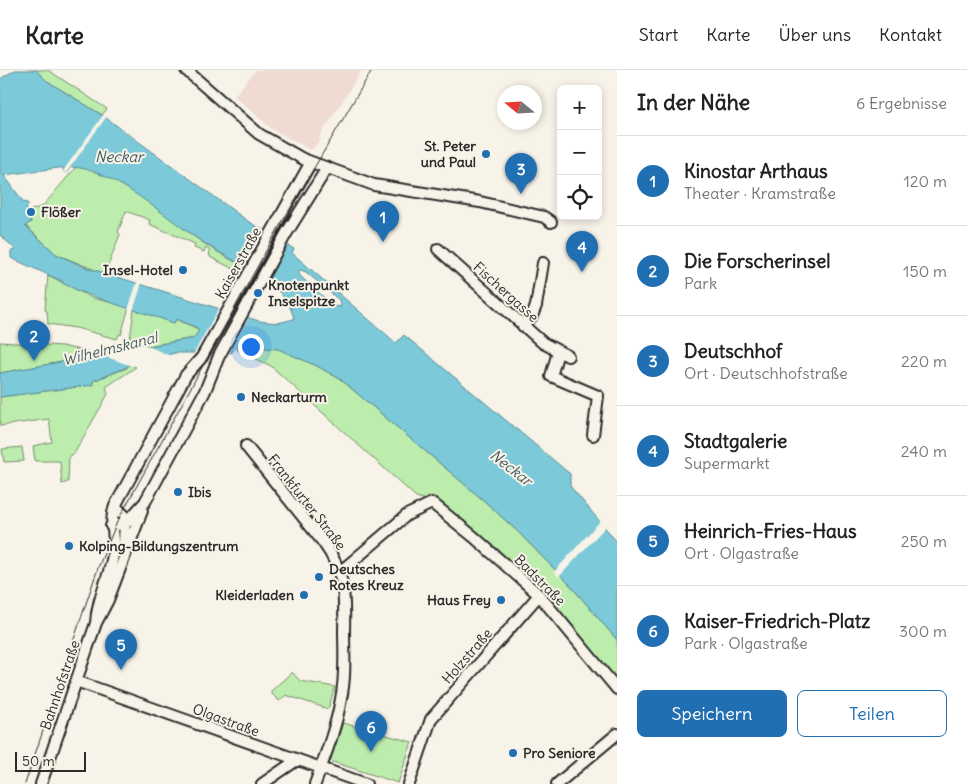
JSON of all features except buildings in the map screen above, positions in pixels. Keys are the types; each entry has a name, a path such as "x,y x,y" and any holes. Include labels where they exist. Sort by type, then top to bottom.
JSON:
{"street":[{"path":"186,70 267,140 319,165 374,185 480,202 544,217 551,222"},
{"name":"Kaiserstraße","path":"186,375 202,357 274,226 319,165"},
{"name":"Kaiserstraße","path":"206,386 219,356 286,234 319,165"},
{"name":"Fischergasse","path":"438,250 523,326 563,354 551,376 598,396 592,435"},
{"path":"523,326 532,316 536,306 543,264"},
{"path":"186,375 197,374 206,386"},
{"name":"Bahnhofstraße","path":"96,623 99,598 114,550 111,518 115,506 186,375"},
{"name":"Bahnhofstraße","path":"41,784 96,623 108,600 145,502 206,386"},
{"name":"Frankfurter Straße","path":"246,446 323,542 335,558 340,571 345,599 344,680 338,713 316,784"},
{"name":"Bahnhofstraße","path":"122,560 126,523 145,502"},
{"name":"Badstraße","path":"340,571 407,515 432,503 474,537 539,595 617,689"},
{"path":"111,526 126,523 125,516 115,506"},
{"name":"Holzstraße","path":"409,784 431,719 539,595"},
{"name":"Olgastraße","path":"76,681 366,784"},
{"path":"557,784 614,737"},
{"path":"262,784 297,760"}],"shaded area":[{"path":"256,70 362,70 319,138 321,140 311,150 272,129 234,96"}],"green space":[{"path":"36,70 48,70 107,109 102,115 47,81"},
{"path":"76,167 90,169 123,185 208,246 252,271 249,277 210,257 209,250 206,248 204,252 194,248 195,244 149,224 150,220 126,211 118,232 120,234 119,237 105,274 56,254 25,225 31,222 29,211 43,206"},
{"path":"48,275 92,298 129,307 121,335 119,334 117,339 76,328 48,324 47,311 45,310"},
{"path":"134,309 174,323 176,319 200,330 194,338 148,346 130,339"},
{"path":"0,342 62,346 101,355 0,373"},
{"path":"238,346 278,349 317,366 340,379 482,499 517,531 570,585 617,640 617,686 566,623 436,503 416,497 271,366 237,350"},
{"path":"129,364 136,367 106,387 108,394 74,454 69,456 68,482 62,484 60,461 35,461 33,446 52,442 49,419 0,426 0,397 92,385 93,381 127,368"},
{"path":"22,447 24,461 4,462 2,449"},
{"path":"292,672 300,681 335,687 328,709 286,695 279,701 270,692"},
{"path":"343,723 412,742 398,783 330,761"}],"water":[{"name":"Neckar","path":"15,70 36,70 47,81 102,115 249,222 294,249 292,253 396,343 404,335 570,474 570,486 617,542 617,640 570,585 517,531 482,499 340,379 317,366 278,349 238,346 231,353 175,353 129,364 127,367 93,381 93,385 0,397 0,373 194,338 199,330 176,319 174,323 89,295 11,258 11,251 16,250 0,235 0,79","holes":["71,167 87,170 122,185 189,233 266,280 281,294 289,306 294,319 278,323 259,321 85,267 56,254 25,226 31,222 26,207 29,205 26,202 24,203 4,175 58,168 64,168 63,171 66,173","300,270 306,272 339,300 341,307 334,306 301,277 298,272"]}],"pier":[{"path":"104,114 107,116 66,173 63,171"},
{"path":"264,227 288,242 266,284 241,268"},
{"path":"137,282 142,283 133,311 128,310"},
{"path":"220,306 250,315 228,355 193,355"},
{"path":"143,344 171,356 132,366 101,355 103,352"},
{"path":"602,519 607,525 559,577 554,572"}],"tram line":[{"path":"25,784 98,568 117,522 278,229 372,70"}],"place":[{"name":"St. Peter und Paul","path":"486,154"},
{"name":"Deutschhof","path":"521,194"},
{"name":"Flößer","path":"31,212"},
{"name":"Kinostar Arthaus","path":"383,242"},
{"name":"Insel-Hotel","path":"183,270"},
{"name":"Stadtgalerie","path":"582,272"},
{"name":"Knotenpunkt Inselspitze","path":"258,293"},
{"name":"Die Forscherinsel","path":"34,361"},
{"name":"Neckarturm","path":"241,397"},
{"name":"Ibis","path":"178,492"},
{"name":"Kolping-Bildungszentrum","path":"69,546"},
{"name":"Deutsches Rotes Kreuz","path":"319,577"},
{"name":"Kleiderladen","path":"304,595"},
{"name":"Haus Frey","path":"501,600"},
{"name":"Heinrich-Fries-Haus","path":"121,670"},
{"name":"Kaiser-Friedrich-Platz","path":"371,752"},
{"name":"Pro Seniore","path":"513,753"}],"water label":[{"name":"Wilhelmskanal","path":"110,349"}]}
